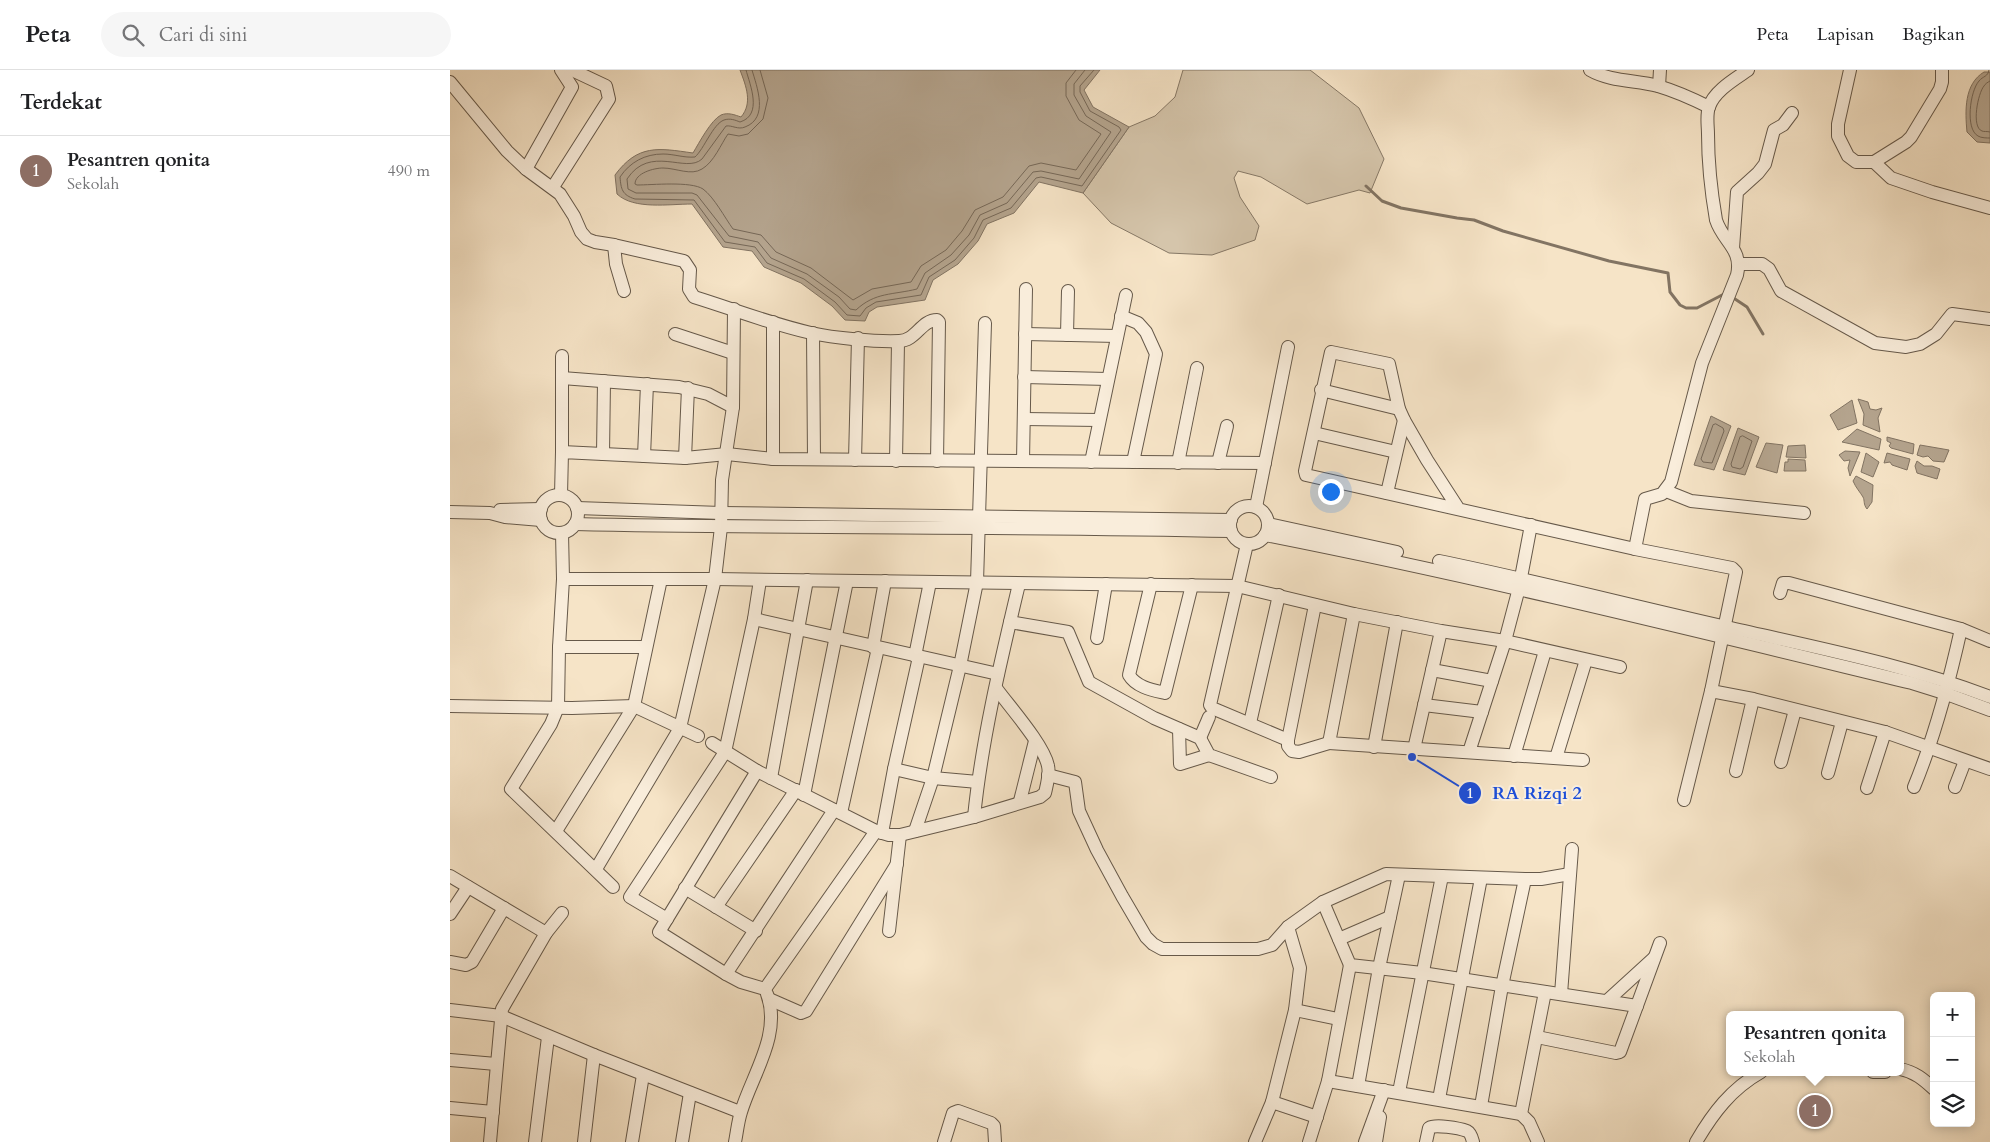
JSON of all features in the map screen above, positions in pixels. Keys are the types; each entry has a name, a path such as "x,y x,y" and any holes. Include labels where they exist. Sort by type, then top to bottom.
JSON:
{"street":[{"path":"526,169 572,87 561,70"},
{"path":"553,187 609,100 606,86 572,70"},
{"path":"1590,70 1634,83 1659,86 1709,107"},
{"path":"1659,86 1660,70"},
{"path":"1635,549 1645,499 1662,494 1671,482 1702,364 1730,294 1739,264 1733,248 1718,227 1714,211 1709,176 1709,107 1720,92 1748,70"},
{"path":"1850,70 1838,124 1838,136 1842,148 1853,160 1860,163 1874,162 1911,137 1940,89 1942,70"},
{"path":"450,82 507,151 526,169 553,187 567,203 581,232 587,239 684,261 690,270 690,293 694,297 813,333 858,338 898,342 910,339 929,322 935,320 939,322 937,461"},
{"path":"1733,248 1737,192 1765,164 1774,130 1783,125 1792,113"},
{"path":"1874,162 1891,178 1932,192 1990,208"},
{"path":"614,244 616,264 624,291"},
{"path":"1739,264 1762,264 1769,269 1781,291 1875,343 1906,346 1920,344 1932,338 1952,314 1990,319"},
{"path":"1023,461 1026,289"},
{"path":"1067,335 1068,291"},
{"path":"1091,462 1126,295"},
{"path":"596,869 680,728 715,579 721,527 722,480 733,407 734,309"},
{"path":"1121,316 1131,319 1142,327 1150,339 1156,354 1133,462"},
{"path":"773,322 773,459"},
{"path":"915,831 933,778 960,666 977,582 985,323"},
{"path":"813,333 814,459"},
{"path":"675,334 733,353"},
{"path":"1025,334 1117,336"},
{"path":"855,460 858,338"},
{"path":"896,461 898,342"},
{"path":"1256,507 1288,347"},
{"path":"1458,508 1426,460 1402,414 1390,367 1386,363 1331,352 1321,390 1305,471 1306,475 1635,549 1732,568 1736,572 1711,691 1684,800"},
{"path":"561,495 562,356"},
{"path":"1178,463 1197,368"},
{"path":"1024,376 1108,379"},
{"path":"562,378 688,388 708,394 733,407"},
{"path":"603,454 604,381"},
{"path":"644,456 647,384"},
{"path":"686,458 688,388"},
{"path":"1321,390 1402,414"},
{"path":"1387,492 1402,414"},
{"path":"1024,419 1100,420"},
{"path":"1218,463 1227,426"},
{"path":"1314,433 1396,452"},
{"path":"562,452 686,458 727,454 773,459 1265,463"},
{"path":"1666,491 1691,501 1804,513"},
{"path":"556,495 561,495 571,499 578,513 575,524 568,531 557,533 547,529 541,515 546,500 556,495"},
{"path":"1251,506 1256,507 1265,514 1267,529 1258,542 1247,544 1237,540 1231,525 1236,511 1251,506"},
{"path":"577,508 980,522 1231,525"},
{"path":"450,512 490,513 505,517 541,515"},
{"path":"575,524 721,527 980,522"},
{"path":"1469,752 1506,641 1531,525"},
{"path":"1267,529 1520,583 1722,632 1859,658 1947,687 1990,697"},
{"path":"562,533 564,580 559,647 558,707 551,724 511,789 614,887"},
{"path":"1247,544 1210,705 1212,708 1250,722 1288,740"},
{"path":"556,831 634,706 645,647 661,579"},
{"path":"564,580 715,579 1236,586 1354,614 1441,631 1506,641 1620,667"},
{"path":"667,919 630,897 725,752 754,619 760,580"},
{"path":"771,778 807,580"},
{"path":"716,907 800,792 836,638 847,581"},
{"path":"726,974 837,812 876,647 885,581"},
{"path":"735,1142 740,1112 762,1060 768,1039 770,1023 767,994 879,832 894,769 930,582"},
{"path":"1780,593 1783,583 1789,583 1962,629 1990,641"},
{"path":"974,817 978,782 998,674 1018,584"},
{"path":"1097,638 1106,584"},
{"path":"1151,584 1129,674 1132,680 1137,683 1149,689 1165,693 1192,585"},
{"path":"1250,722 1279,595"},
{"path":"1315,604 1288,740 1290,749 1295,752 1329,743 1583,760"},
{"path":"1329,743 1354,614"},
{"path":"754,619 998,674"},
{"path":"1010,622 1068,632 1090,682 1154,718 1200,738 1209,755"},
{"path":"1374,747 1397,622"},
{"path":"1914,787 1930,749 1962,629"},
{"path":"1414,750 1441,631"},
{"path":"559,647 645,647"},
{"path":"1514,756 1545,651"},
{"path":"1556,758 1586,660"},
{"path":"1432,670 1492,681"},
{"path":"1947,687 1990,710"},
{"path":"712,743 757,771 837,812 879,832 900,835 974,817 1020,801 1040,797 1045,793 1048,765 1035,741 996,688"},
{"path":"1711,691 1753,699 1885,732 1990,769"},
{"path":"1736,771 1753,699"},
{"path":"1424,705 1482,712"},
{"path":"450,706 634,706 698,736"},
{"path":"1782,762 1795,710"},
{"path":"1200,738 1209,717"},
{"path":"1828,773 1842,722"},
{"path":"1179,729 1180,764 1209,755 1271,777"},
{"path":"1866,788 1885,732"},
{"path":"1020,801 1035,741"},
{"path":"1955,786 1965,761"},
{"path":"894,769 933,778 978,782"},
{"path":"757,771 659,934 726,974 801,1013 806,1011 897,864"},
{"path":"1048,775 1075,782 1080,810 1122,896 1146,937 1162,949 1258,949 1272,945 1288,927 1323,902 1386,874 1524,879 1541,879 1570,874"},
{"path":"889,931 900,835"},
{"path":"1561,994 1572,849"},
{"path":"1358,1086 1379,968 1399,874"},
{"path":"450,876 546,933"},
{"path":"1399,1092 1442,876"},
{"path":"1439,1099 1482,878"},
{"path":"1481,1106 1502,986 1524,879"},
{"path":"450,914 468,887"},
{"path":"686,888 756,930"},
{"path":"1309,1142 1328,1081 1338,1019 1350,965 1323,902"},
{"path":"450,962 466,965 472,962 504,908"},
{"path":"490,1142 494,1112 500,1016 506,1000 546,933 562,913"},
{"path":"1339,939 1390,917"},
{"path":"1255,1142 1272,1102 1295,1010 1300,968 1288,927"},
{"path":"1537,1037 1616,1053 1620,1052 1658,949 1608,1000"},
{"path":"1350,965 1422,973 1608,1000 1637,1006"},
{"path":"1522,1114 1545,992"},
{"path":"450,1010 500,1016 643,1075 740,1112"},
{"path":"1295,1010 1338,1019"},
{"path":"535,1142 548,1037"},
{"path":"584,1142 594,1055"},
{"path":"450,1060 496,1064"},
{"path":"1904,1070 1912,1072 1930,1086"},
{"path":"632,1142 643,1075"},
{"path":"1696,1142 1711,1116 1741,1084 1755,1076"},
{"path":"1328,1081 1358,1086 1384,1094 1399,1092 1522,1114 1529,1122 1538,1142"},
{"path":"682,1142 690,1093"},
{"path":"1365,1142 1384,1094"},
{"path":"1376,1142 1384,1094"},
{"path":"1272,1102 1317,1117"},
{"path":"450,1108 494,1112"},
{"path":"944,1142 953,1113 958,1111 991,1123 994,1126 995,1142"},
{"path":"1426,1142 1429,1128 1434,1125 1467,1131 1472,1137 1473,1142"}],"shaded area":[{"path":"1183,70 1310,70 1359,108 1384,159 1370,193 1359,190 1307,204 1261,177 1238,171 1234,178 1240,197 1259,226 1255,240 1212,255 1169,253 1111,223 1083,193 1129,127 1155,116 1175,97"}],"water":[{"path":"740,70 1100,70 1084,90 1093,107 1129,127 1083,193 1039,182 1014,213 987,224 978,241 958,264 933,280 925,300 877,307 869,312 865,321 845,320 832,306 801,283 764,267 752,251 723,247 692,204 642,204 624,199 617,194 615,175 632,158 650,150 693,153 713,122 721,115 731,114 741,117 745,112 748,100"},
{"path":"1984,72 1990,72 1990,143 1977,142 1967,132 1966,107 1969,91 1977,77"},
{"path":"1858,399 1868,402 1870,409 1882,408 1878,418 1880,432 1863,425 1864,414"},
{"path":"1852,400 1857,423 1838,430 1830,415"},
{"path":"1711,416 1731,426 1714,470 1694,465"},
{"path":"1738,428 1759,437 1745,475 1723,470"},
{"path":"1857,429 1881,439 1879,450 1842,442"},
{"path":"1887,437 1914,444 1913,454 1891,448 1889,446 1891,443 1887,441"},
{"path":"1766,443 1783,445 1777,473 1756,467"},
{"path":"1805,445 1806,458 1786,457 1788,446"},
{"path":"1920,445 1949,450 1944,462 1933,461 1928,456 1917,455"},
{"path":"1845,451 1860,452 1850,476 1848,468 1850,460 1844,461 1839,455"},
{"path":"1866,453 1879,462 1873,477 1861,472"},
{"path":"1887,453 1910,459 1907,470 1892,465 1890,462 1884,463"},
{"path":"1788,459 1805,460 1806,471 1784,471 1785,462 1788,462"},
{"path":"1917,461 1924,466 1940,469 1937,479 1917,473 1915,466"},
{"path":"1856,476 1873,485 1872,502 1867,509 1863,497 1853,481"}],"waterway":[{"path":"1366,186 1382,201 1401,208 1474,220 1503,231 1609,261 1668,273 1670,292 1680,305 1686,308 1697,308 1724,294"},
{"path":"1732,297 1747,307 1763,334"}],"place":[{"name":"RA Rizqi 2","path":"1412,757"},
{"name":"Pesantren qonita","path":"1815,1111"}]}
